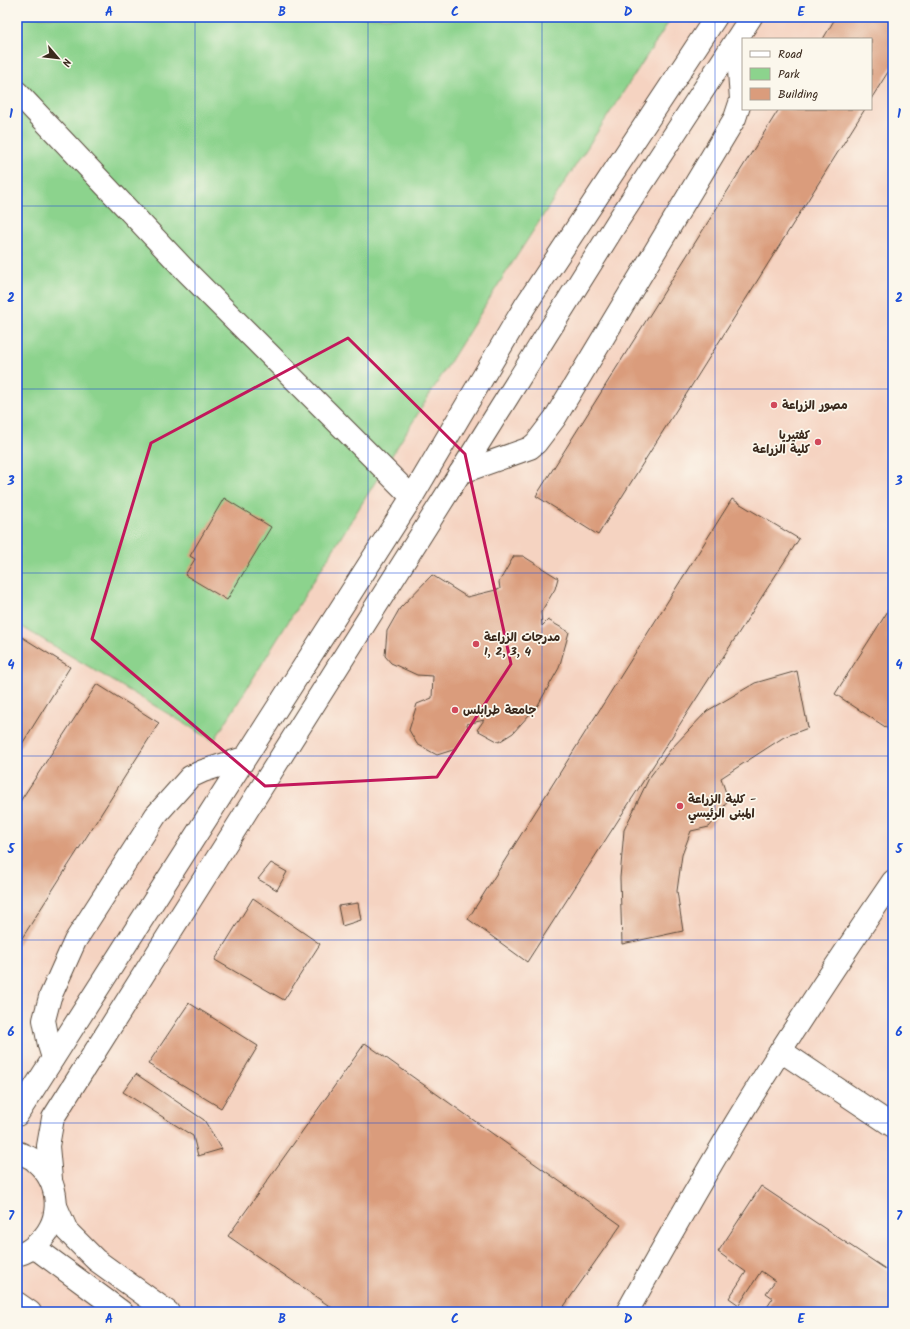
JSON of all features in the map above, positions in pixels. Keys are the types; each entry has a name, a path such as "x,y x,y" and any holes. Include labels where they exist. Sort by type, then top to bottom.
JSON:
{"street":[{"path":"17,1115 412,497 524,306 716,17"},
{"path":"168,1312 96,1260 67,1231 56,1206 54,1188 51,1179 48,1146 53,1118 619,219 751,17"},
{"path":"460,473 530,448 536,443 555,418 735,118 741,100 737,40"},
{"path":"17,92 186,271 412,497"},
{"path":"53,1058 44,1020 50,997 75,941 156,815 190,777 203,771 244,758"},
{"path":"627,1312 684,1210 736,1123 781,1051 893,881"},
{"path":"781,1051 893,1126"},
{"path":"17,1152 36,1161 51,1179"},
{"path":"56,1206 53,1221 46,1235 22,1253 122,1312"},
{"path":"17,1303 30,1312"}],"highlighted area":[{"path":"348,338 465,454 511,664 437,777 265,786 92,639 151,443"}],"shaded area":[{"name":"جامعة طرابلس","path":"17,17 893,17 893,1312 17,1312"}],"green space":[{"path":"17,17 672,17 498,285 214,741 17,624"}],"building":[{"path":"836,17 893,17 893,64 872,97 872,38 824,38"},
{"path":"778,110 864,110 598,535 536,496"},
{"path":"224,498 271,527 227,600 185,575 195,559 190,556"},
{"path":"732,499 799,539 527,962 468,919"},
{"name":"مدرجات الزراعة 1, 2, 3, 4","path":"514,556 523,556 558,578 555,589 541,612 542,626 548,620 569,632 559,668 538,705 513,733 499,742 477,730 484,720 467,724 468,728 456,749 437,755 417,744 409,730 417,704 432,698 433,676 417,675 391,663 385,656 387,631 400,608 432,575 467,597 500,589 499,582"},
{"path":"893,603 893,732 835,694"},
{"path":"17,634 70,667 17,752"},
{"name":"كلية الزراعة - المبنى الرئيسي","path":"797,671 808,728 784,737 721,778 728,799 720,814 709,827 691,831 682,855 677,891 683,931 622,944 620,878 624,830 649,778 671,749 707,711 755,683"},
{"path":"97,684 159,723 17,946 17,806"},
{"path":"271,863 287,872 277,890 258,879"},
{"path":"253,898 320,944 284,1000 215,960"},
{"path":"358,903 361,920 342,926 338,906"},
{"path":"189,1003 258,1046 221,1108 148,1064"},
{"path":"365,1043 621,1225 560,1312 338,1312 228,1236"},
{"path":"136,1074 204,1120 222,1149 198,1156 193,1136 123,1092"},
{"path":"761,1186 893,1274 893,1312 764,1312 773,1298 766,1293 775,1281 761,1271 739,1305 729,1298 746,1272 718,1252"}],"place":[{"name":"مصور الزراعة","path":"774,405"},
{"name":"كفتيريا كلية الزراعة","path":"818,442"},
{"name":"مدرجات الزراعة 1, 2, 3, 4","path":"476,644"},
{"name":"جامعة طرابلس","path":"455,710"},
{"name":"كلية الزراعة - المبنى الرئيسي","path":"680,806"}]}
